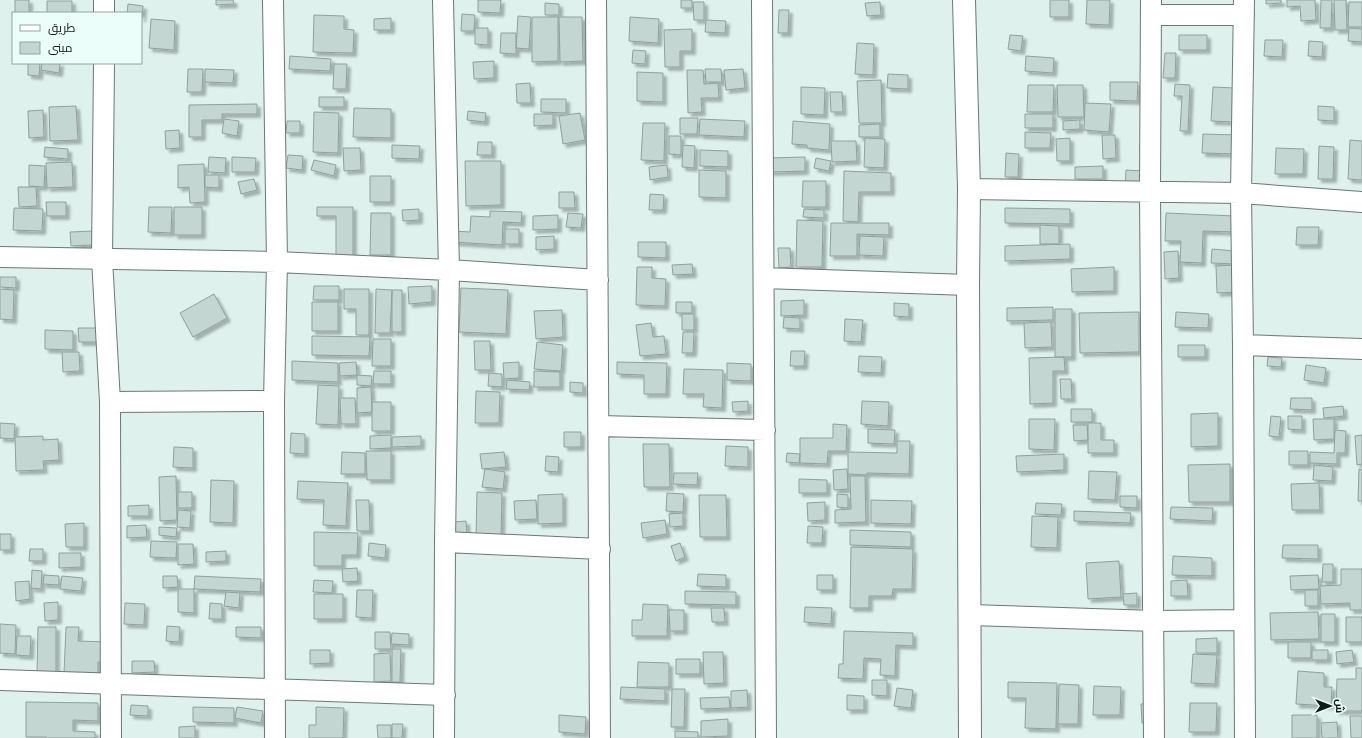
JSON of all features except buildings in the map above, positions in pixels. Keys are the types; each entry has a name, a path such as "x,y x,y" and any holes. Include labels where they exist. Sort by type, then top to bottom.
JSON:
{"street":[{"path":"104,0 104,12"},
{"path":"273,0 276,262 274,401 275,738"},
{"path":"443,0 449,270 444,738"},
{"path":"596,0 600,738"},
{"path":"762,0 766,738"},
{"path":"964,0 969,189 970,738"},
{"path":"1154,738 1150,192 1151,8 1244,7 1241,193 1245,738"},
{"path":"104,64 102,259 110,402 111,738"},
{"path":"969,189 1241,193 1362,202"},
{"path":"0,257 276,262 449,270 598,280"},
{"path":"764,278 968,285"},
{"path":"1243,344 1362,349"},
{"path":"110,402 274,401"},
{"path":"599,426 765,430"},
{"path":"445,542 600,549"},
{"path":"970,615 1154,621 1244,620"},
{"path":"0,680 444,695"}]}
